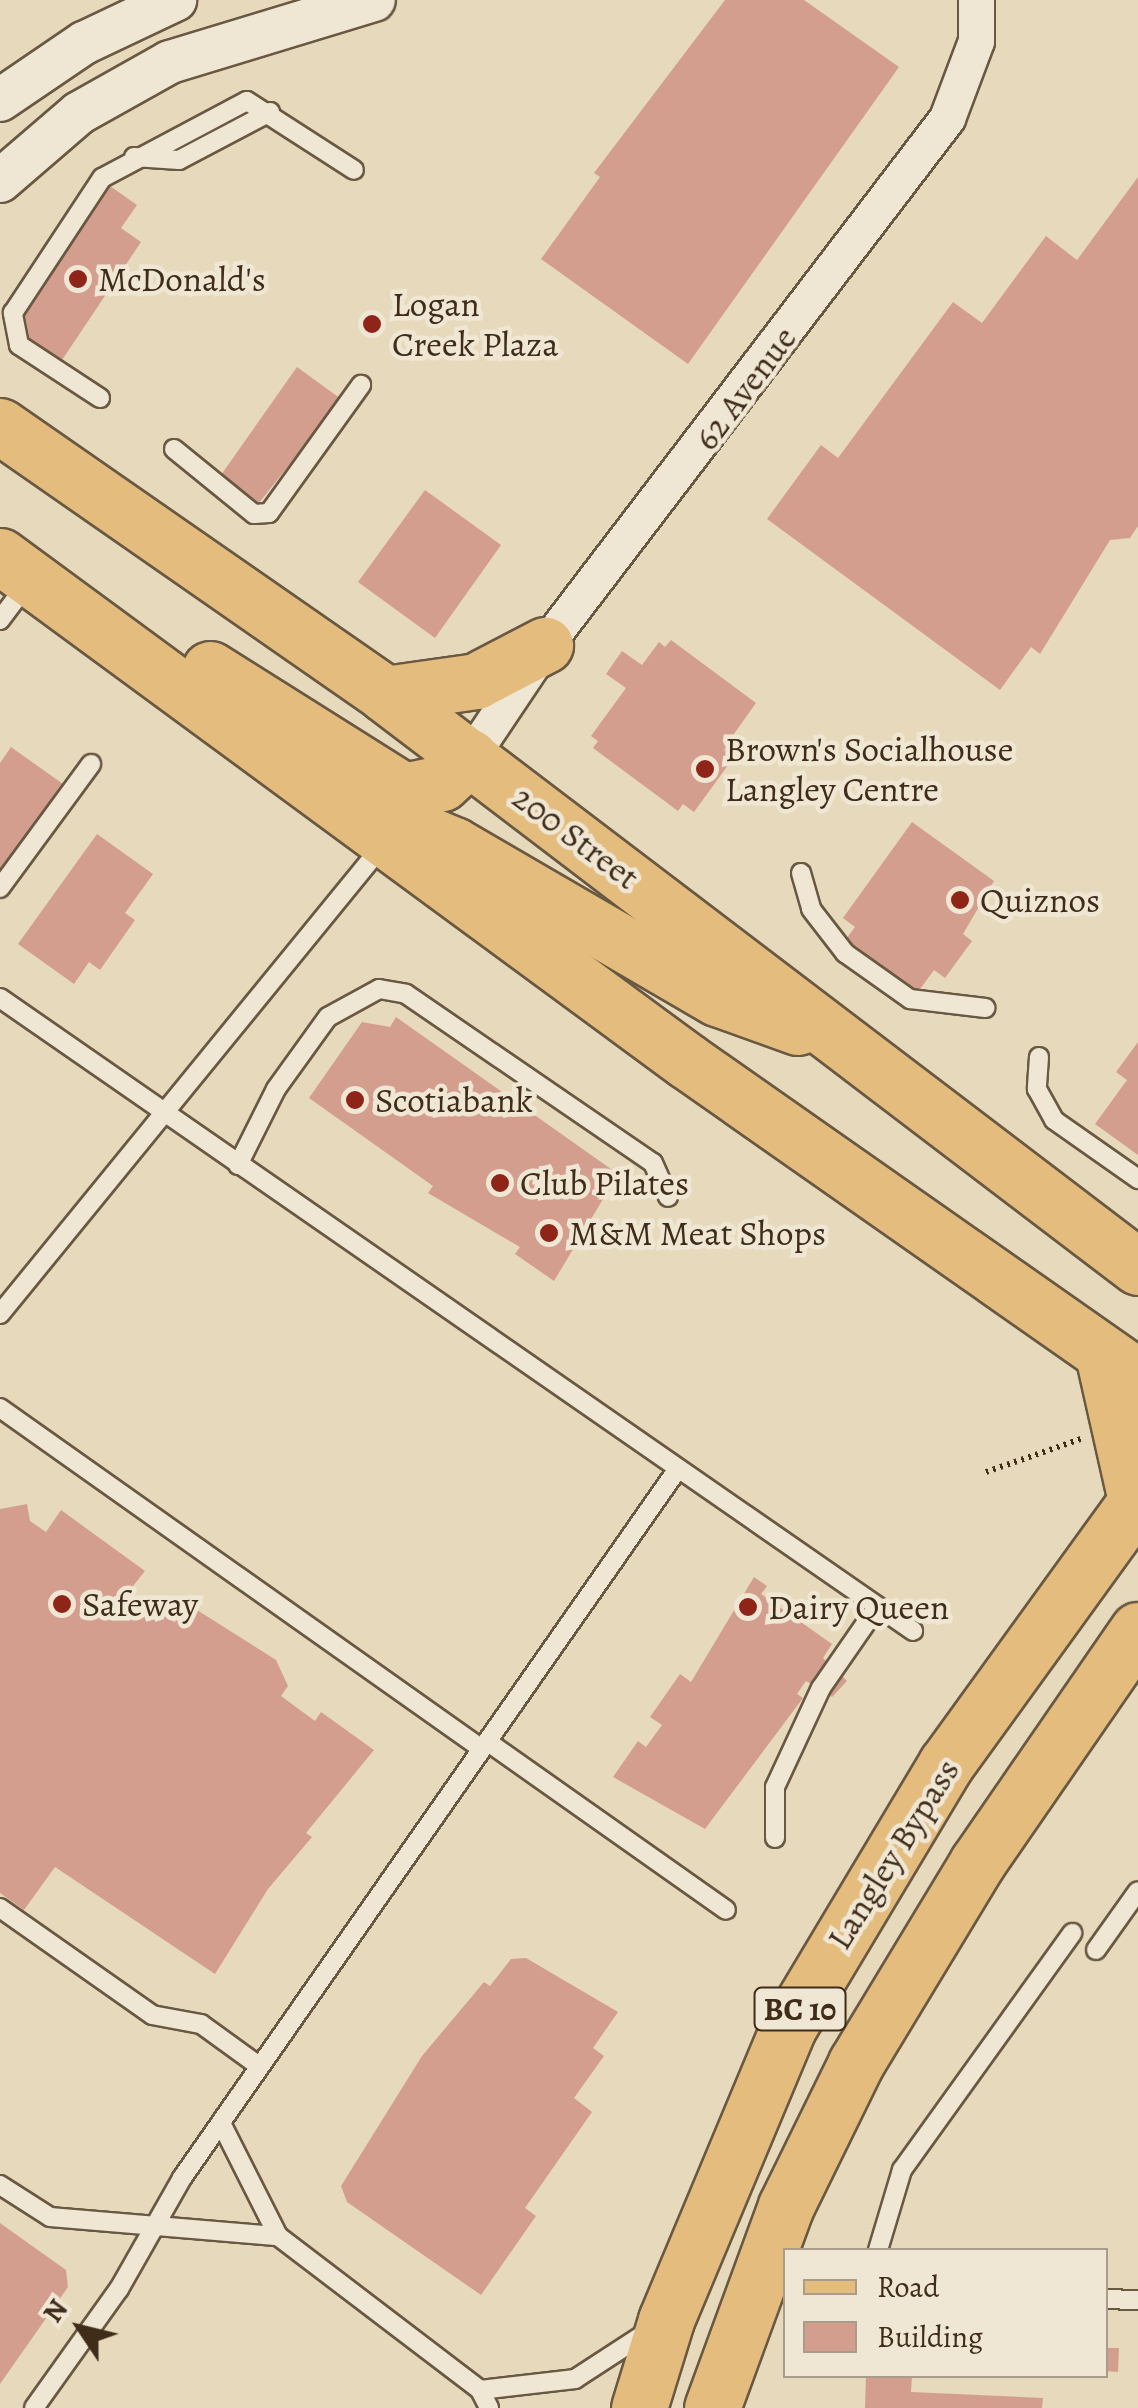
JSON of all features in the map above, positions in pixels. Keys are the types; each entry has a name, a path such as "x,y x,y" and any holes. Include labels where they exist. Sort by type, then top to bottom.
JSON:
{"main road":[{"name":"200 Street","path":"0,426 385,694 1138,1267"},
{"path":"10,584 206,668 404,792 442,782 470,757"},
{"path":"10,584 385,842 1121,1366 1137,1500"},
{"path":"385,694 476,682 545,645"},
{"path":"385,842 430,835 454,845 717,998 848,1045"},
{"name":"Langley Bypass","path":"639,2408 666,2320 788,2028 946,1764 1137,1500"},
{"name":"BC 10","path":"785,2248 856,2063 918,1956 1138,1630"},
{"name":"BC 10","path":"712,2408 783,2252"}],"street":[{"path":"0,100 84,43 175,0"},
{"path":"0,181 80,112 170,62 374,0"},
{"name":"62 Avenue","path":"470,757 545,645 947,118 976,40 976,0"}],"lane":[{"path":"100,398 19,345 13,313 102,178 232,105 248,101 354,170"},
{"path":"174,449 254,514 269,513 361,385"},
{"path":"0,888 91,764"},
{"path":"0,1314 385,842"},
{"path":"801,873 811,909 845,953 910,999 985,1008"},
{"path":"238,1165 276,1089 328,1017 379,989 406,994 654,1163 668,1197"},
{"path":"0,998 676,1474 913,1631"},
{"path":"1039,1057 1037,1090 1054,1120 1138,1179"},
{"path":"0,1408 726,1910"},
{"path":"34,2408 259,2066 676,1474"},
{"path":"776,1838 775,1787 821,1688 877,1606"},
{"path":"1096,1950 1138,1891"},
{"path":"0,1908 152,2015 201,2024 259,2066"},
{"path":"879,2248 902,2170 1072,1932"},
{"path":"221,2123 278,2236 480,2390 489,2408"},
{"path":"0,2185 50,2217 278,2236"},
{"path":"1108,2299 1138,2300"},
{"path":"480,2390 575,2379 666,2320"}],"path":[{"path":"986,1472 1096,1434"}],"building":[{"path":"725,0 804,0 899,67 688,364 541,259 600,177 594,173"},
{"path":"1138,177 1138,526 1130,538 1110,540 1040,654 1031,647 1000,690 767,519 821,445 838,458 953,302 982,323 1046,236 1077,260"},
{"name":"McDonald's","path":"110,186 137,205 121,228 141,242 60,363 25,338 20,311"},
{"path":"297,367 341,399 259,503 221,475"},
{"path":"425,490 501,545 435,638 358,582"},
{"path":"671,640 756,703 731,738 742,746 694,812 683,804 678,811 593,748 598,741 591,736 626,688 606,674 622,651 642,665 659,642 665,647"},
{"path":"11,747 63,784 0,870 0,763"},
{"path":"912,822 994,881 963,934 972,941 945,978 934,970 915,996 852,951 846,939 855,927 843,918"},
{"path":"97,834 153,874 125,913 135,920 100,970 89,962 74,984 18,944"},
{"path":"396,1017 618,1174 554,1281 515,1254 520,1247 428,1193 433,1186 309,1098 362,1022 390,1027"},
{"path":"1138,1042 1138,1155 1095,1124 1127,1080 1116,1072"},
{"path":"27,1504 30,1521 46,1532 61,1510 145,1571 129,1591 174,1622 197,1610 276,1660 288,1686 281,1696 315,1721 321,1712 374,1750 306,1833 312,1837 268,1889 215,1974 55,1867 24,1910 0,1893 0,1509"},
{"path":"754,1577 767,1586 761,1594 832,1644 823,1658 847,1681 832,1697 806,1681 797,1694 803,1698 705,1829 613,1777 638,1741 646,1747 662,1725 650,1717 680,1674 691,1682"},
{"path":"526,1958 618,2012 593,2048 604,2056 574,2098 592,2112 525,2208 536,2216 481,2295 347,2202 341,2186 422,2056 484,1982 490,1986 511,1959"},
{"path":"0,2223 66,2270 68,2287 0,2384"},
{"path":"1108,2348 1119,2348 1118,2372 1108,2371"},
{"path":"866,2378 912,2378 911,2392 1043,2398 1042,2408 865,2408"}],"place":[{"name":"McDonald's","path":"78,279"},
{"name":"Logan Creek Plaza","path":"372,324"},
{"name":"Brown's Socialhouse Langley Centre","path":"705,769"},
{"name":"Quiznos","path":"960,900"},
{"name":"Scotiabank","path":"355,1100"},
{"name":"Club Pilates","path":"500,1183"},
{"name":"M&M Meat Shops","path":"549,1233"},
{"name":"Safeway","path":"62,1604"},
{"name":"Dairy Queen","path":"748,1607"}]}
